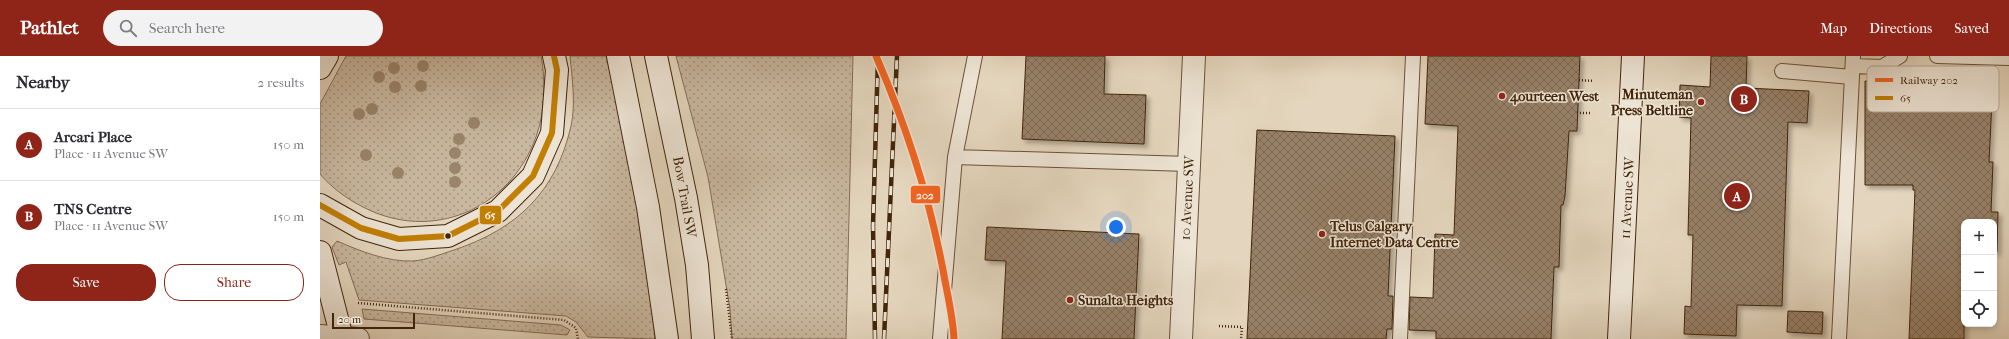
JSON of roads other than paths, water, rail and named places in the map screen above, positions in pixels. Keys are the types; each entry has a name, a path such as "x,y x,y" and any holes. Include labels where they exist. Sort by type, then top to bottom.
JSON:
{"main road":[{"path":"320,68 327,56"},
{"path":"320,205 361,228 399,239 448,236 498,211 533,176 552,133 557,70 554,56"},
{"path":"618,56 648,207 667,339"},
{"name":"Bow Trail SW","path":"656,56 686,198 697,265 703,339"},
{"name":"10 Avenue SW","path":"1181,339 1194,56"},
{"name":"11 Avenue SW","path":"1620,339 1634,56"},
{"path":"320,252 350,338 320,336"}],"lane":[{"path":"940,339 955,157 975,56"},
{"path":"1400,339 1413,56"},
{"path":"1884,66 1900,56"},
{"path":"1937,56 2009,58"},
{"path":"1839,339 1853,67"},
{"path":"1782,71 1867,67"},
{"path":"955,157 1189,164"}],"railway":[{"path":"875,339 873,226 878,56"},
{"path":"884,339 897,56"}],"rail line":[{"name":"202","path":"876,56 907,135 924,188 943,270 954,339"}],"place":[{"name":"4ourteen West","path":"1502,96"},
{"name":"TNS Centre","path":"1744,99"},
{"name":"Minuteman Press Beltline","path":"1701,102"},
{"name":"Arcari Place","path":"1737,196"},
{"name":"Telus Calgary Internet Data Centre","path":"1322,234"},
{"name":"Sunalta Heights","path":"1070,300"}]}
